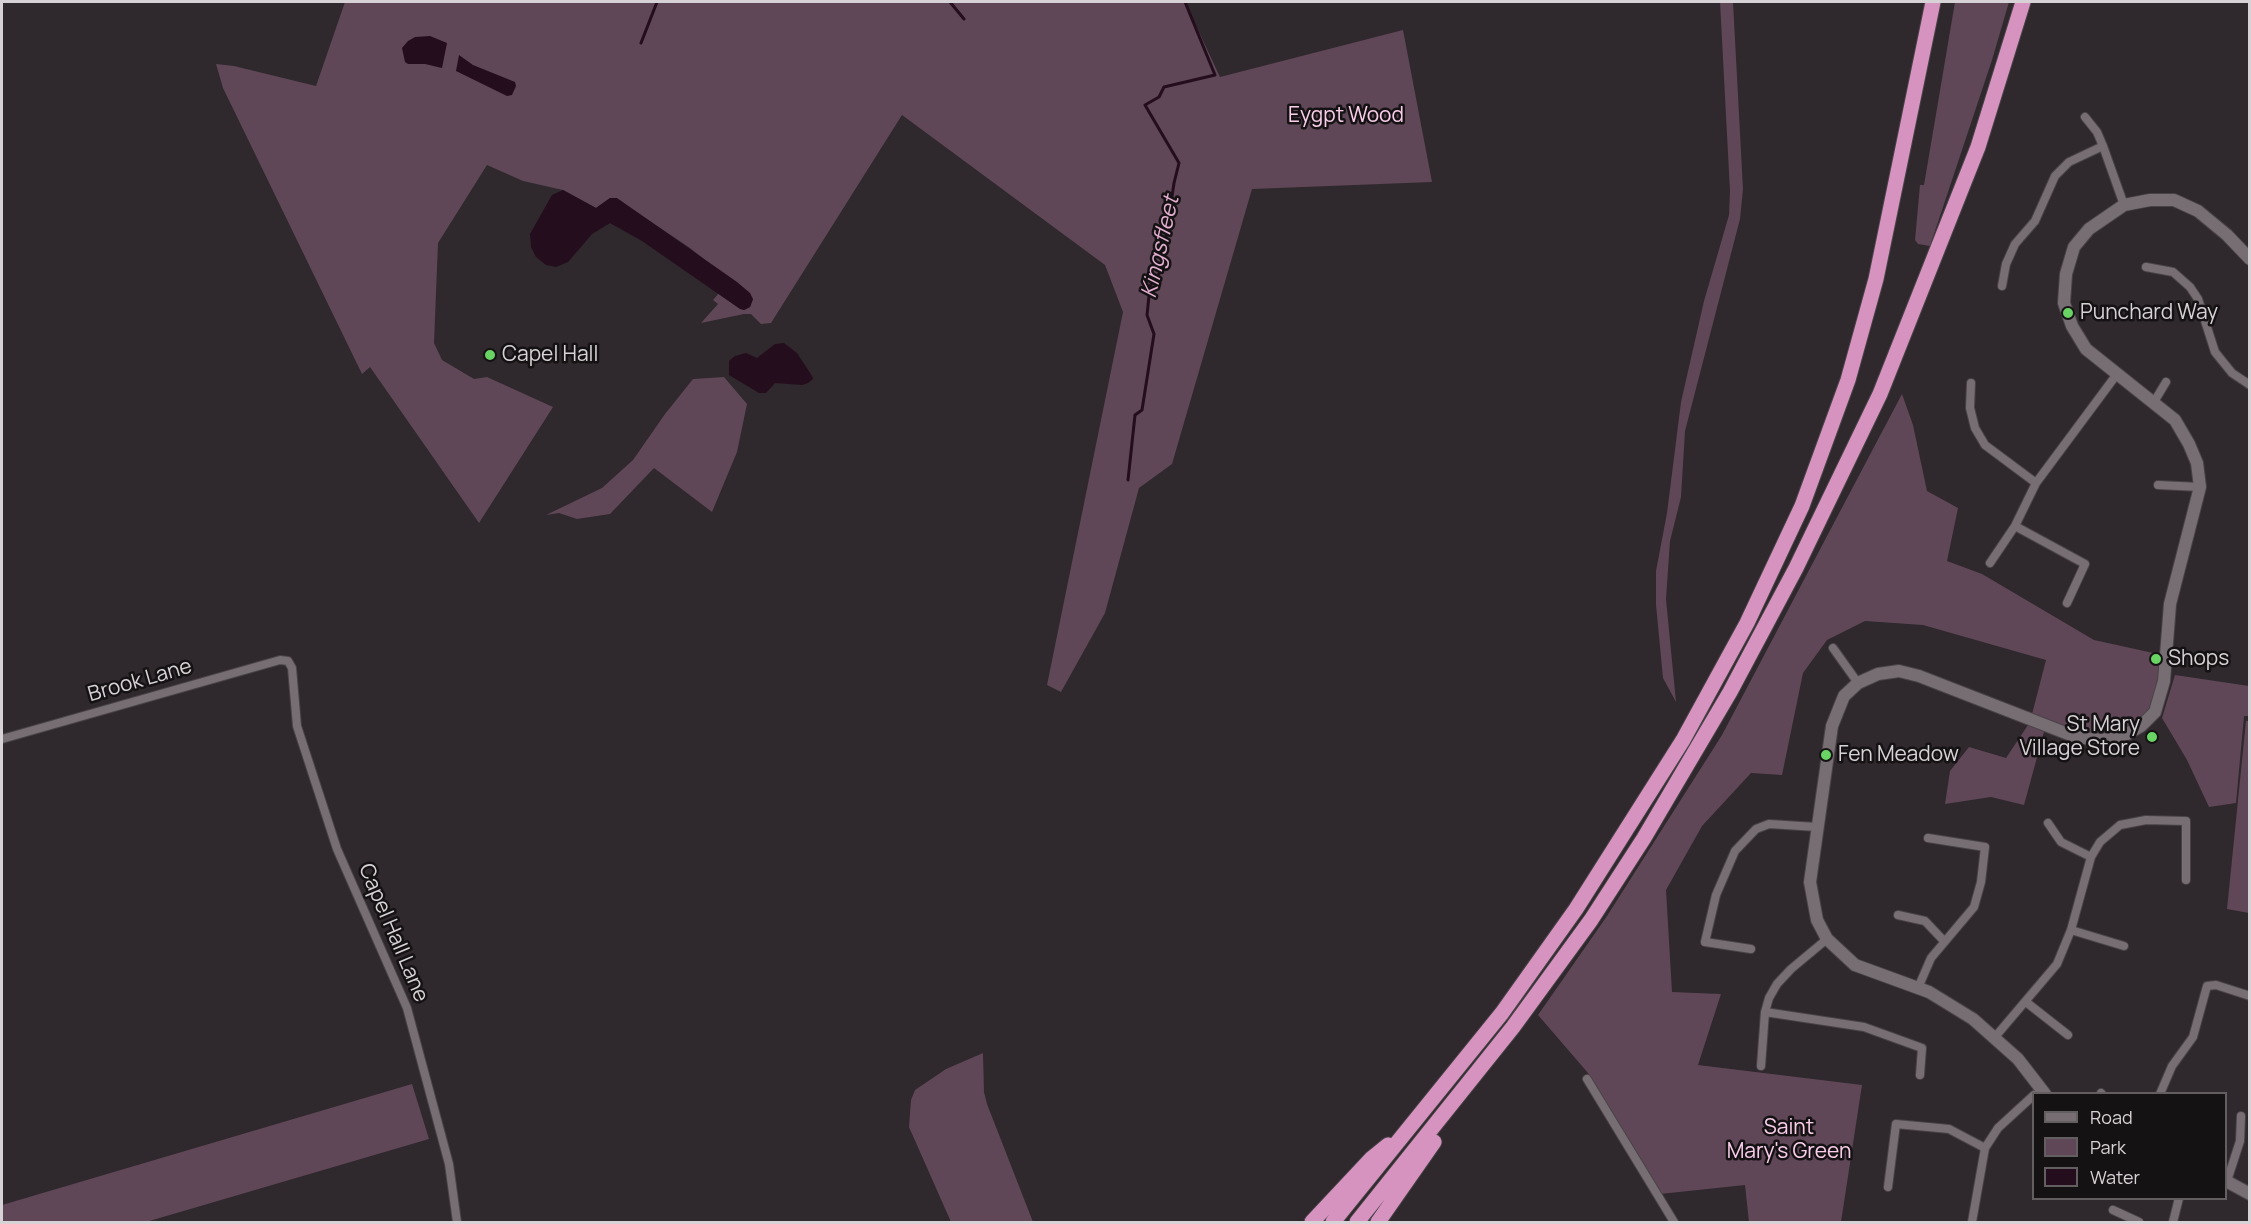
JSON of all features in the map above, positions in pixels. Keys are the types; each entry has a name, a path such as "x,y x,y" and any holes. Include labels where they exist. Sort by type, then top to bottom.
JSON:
{"highway":[{"path":"1333,1222 1502,1012 1576,909 1683,740 1747,624 1802,506 1827,440 1866,318 1903,158 1933,2"},
{"path":"1357,1222 1513,1028 1591,920 1698,748 1817,526 1880,394 1978,147 2023,2"},
{"path":"1378,1222 1437,1138 1453,1104"},
{"path":"1312,1222 1372,1158 1405,1132"}],"street":[{"path":"2085,117 2097,132 2124,205"},
{"path":"2002,286 2006,264 2015,244 2039,215 2055,176 2069,162 2103,146"},
{"path":"2038,1092 1995,1036 1953,1005 1918,988 1855,965 1827,939 1811,901 1810,882 1832,726 1844,696 1858,683 1878,674 1899,671 1919,676 2076,738 2115,738 2141,726 2155,712 2160,700 2170,604 2200,487 2197,463 2175,420 2086,349 2072,326 2064,303 2066,274 2074,247 2105,216 2124,205 2150,200 2174,200 2198,210 2250,259"},
{"path":"2146,267 2173,272 2186,281 2198,299 2214,352 2232,373 2250,385"},
{"path":"1990,563 2015,526 2036,483 2117,374"},
{"path":"2154,402 2166,382"},
{"path":"1971,383 1970,408 1975,428 1985,445 2036,483"},
{"path":"2158,485 2200,487"},
{"path":"2015,526 2085,564 2067,603"},
{"path":"1833,648 1858,683"},
{"name":"Brook Lane","path":"2,739 280,660 288,661"},
{"name":"Capel Hall Lane","path":"288,661 292,669 297,726 337,849 407,1008 449,1164 457,1222"},
{"path":"1995,1036 2056,964 2071,930 2091,857 2100,842 2120,825 2146,820 2186,821 2186,880"},
{"path":"2048,823 2061,842 2091,857"},
{"path":"1751,949 1705,942 1716,895 1735,850 1756,829 1769,824 1817,827"},
{"path":"1918,988 1930,958 1974,906 1981,882 1985,848 1928,838"},
{"path":"1898,915 1925,921 1943,940"},
{"path":"2071,930 2124,946"},
{"path":"1761,1066 1765,1012 1776,984 1827,939"},
{"path":"2161,1092 2172,1066 2193,1037 2207,986 2216,985 2250,996"},
{"path":"2026,1002 2068,1035"},
{"path":"1765,1012 1864,1027 1922,1048 1920,1075"},
{"path":"1587,1079 1674,1222"},
{"path":"1972,1222 1985,1148 1998,1128 2032,1099"},
{"path":"2227,1178 2240,1142 2241,1116"},
{"path":"1887,1187 1896,1124 1921,1124 1949,1130 1985,1148"},
{"path":"2227,1182 2250,1194"},
{"path":"2173,1222 2178,1200"},
{"path":"2113,1210 2139,1222"}],"green space":[{"name":"Eygpt Wood","path":"345,2 1185,2 1220,77 1403,30 1432,182 1252,189 1172,464 1139,488 1105,613 1061,692 1047,685 1123,312 1105,265 902,115 771,323 761,324 751,314 744,314 701,323 718,304 713,300 719,293 744,310 750,307 753,299 690,248 635,211 610,198 596,208 563,190 523,181 487,165 438,243 434,343 442,360 474,379 487,377 553,407 479,523 370,367 362,374 223,88 216,64 234,66 316,86"},
{"path":"1720,2 1733,2 1743,189 1740,219 1685,431 1681,497 1670,541 1666,599 1676,702 1663,678 1656,605 1656,571 1667,513 1681,402 1704,301 1729,215 1730,191"},
{"path":"1955,2 2009,2 1930,246 1918,244 1915,240 1920,185 1924,185"},
{"path":"724,377 747,404 737,452 712,512 654,468 610,514 577,519 559,513 546,515 602,488 633,460 693,379"},
{"name":"Saint Mary's Green","path":"1902,394 1913,425 1927,491 1958,508 1947,561 1982,574 2094,640 2167,656 2155,712 2115,738 2045,728 2024,805 1991,797 1945,804 1950,771 1969,747 2006,758 2030,722 2046,660 1923,625 1865,621 1827,640 1803,673 1782,775 1751,773 1702,826 1666,890 1672,992 1721,994 1698,1065 1862,1085 1841,1222 1749,1222 1745,1185 1660,1194 1588,1073 1538,1015 1607,916 1722,735"},
{"path":"2175,675 2249,686 2249,716 2244,716 2236,803 2209,807 2187,760 2162,718"},
{"path":"2246,721 2250,721 2249,913 2227,909"},
{"path":"983,1053 984,1092 987,1104 1033,1222 951,1222 909,1127 911,1100 915,1090 946,1069"},
{"path":"412,1084 429,1139 146,1222 2,1222 2,1205"}],"water":[{"path":"430,36 447,43 442,68 405,62 402,48 408,41 415,37"},
{"path":"459,55 473,65 515,82 516,86 512,95 507,96 456,71"},
{"path":"563,190 596,208 610,198 617,198 737,282 750,293 753,299 750,307 740,309 642,241 610,223 592,234 568,262 556,267 546,265 536,257 531,247 530,234 552,195"},
{"path":"784,343 797,353 812,376 813,379 808,383 802,385 775,383 766,393 759,393 729,375 729,361 735,356 746,353 757,358 775,344"}],"waterway":[{"path":"641,43 657,2"},
{"path":"950,2 964,19"},
{"name":"Kingsfleet","path":"1128,480 1135,415 1142,410 1154,334 1147,315 1150,286 1161,271 1179,163 1145,105 1159,97 1164,87 1215,75 1185,2"}],"place":[{"name":"Punchard Way","path":"2068,313"},
{"name":"Capel Hall","path":"490,355"},
{"name":"Shops","path":"2156,659"},
{"name":"St Mary Village Store","path":"2152,737"},
{"name":"Fen Meadow","path":"1826,755"}]}
